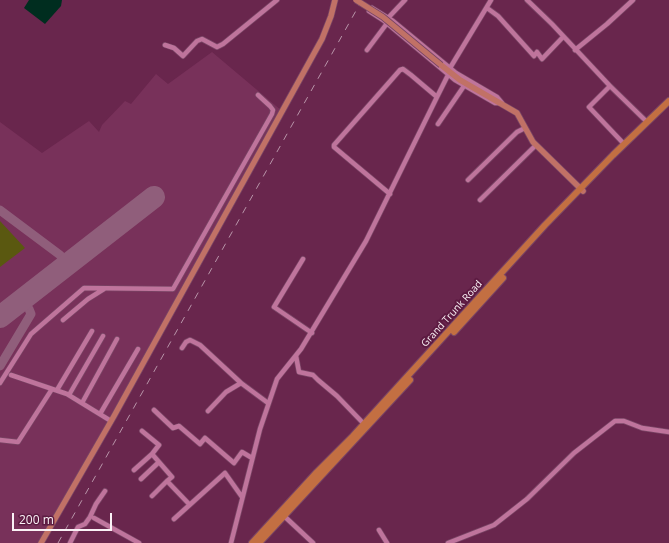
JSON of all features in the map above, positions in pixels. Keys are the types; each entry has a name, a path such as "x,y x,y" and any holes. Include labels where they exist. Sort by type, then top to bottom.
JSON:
{"highway":[{"name":"Grand Trunk Road","path":"259,543 283,515 365,430 624,144 669,101"},
{"name":"Grand Trunk Road","path":"252,543 582,190 625,146 669,105"}],"main road":[{"path":"41,543 111,421 322,39 331,16 335,0"},
{"path":"356,0 383,17 460,80 502,103 521,117 527,134 536,145 582,190"}],"street":[{"path":"165,45 174,48 183,56 197,41 202,39 216,47 227,41 277,0"},
{"path":"367,50 388,20 405,0"},
{"path":"450,68 491,0"},
{"path":"527,0 647,122"},
{"path":"575,50 607,24 633,0"},
{"path":"486,8 498,16 534,56 537,52 542,59 564,37"},
{"path":"388,20 450,68 497,97 502,103"},
{"path":"388,20 448,75 464,86 495,103 502,103"},
{"path":"390,194 334,147 334,144 400,70 403,69 437,97"},
{"path":"231,543 252,458 268,403 277,379 312,333 366,241 448,75"},
{"path":"438,124 464,86"},
{"path":"610,86 588,107 624,144"},
{"path":"0,383 24,344 36,330 84,288 172,289 272,114 273,110 258,95"},
{"path":"468,180 517,132 525,128"},
{"path":"480,200 536,145"},
{"path":"303,258 274,307 312,333"},
{"path":"63,320 88,299 100,291 108,288"},
{"path":"0,440 18,442 55,390 92,331"},
{"path":"69,395 103,336"},
{"path":"82,403 117,339"},
{"path":"182,348 186,342 190,340 200,345 202,349 241,383 268,403"},
{"path":"100,414 138,349"},
{"path":"296,356 299,372 313,376 318,380 337,396 364,424"},
{"path":"11,375 69,395 111,421"},
{"path":"208,411 226,392 241,383"},
{"path":"154,410 173,428 179,426 200,444 206,438 234,463 242,452 252,458"},
{"path":"448,543 494,525 527,499 574,453 615,422 624,421 642,428 669,432"},
{"path":"134,470 152,454 159,445 142,431"},
{"path":"152,454 172,477 152,496"},
{"path":"141,479 159,462"},
{"path":"174,518 225,473 242,497"},
{"path":"167,481 189,504"},
{"path":"70,543 78,527 84,524 90,517 96,504 105,491"},
{"path":"283,515 313,543"},
{"path":"94,518 133,542 139,543"},
{"path":"379,530 387,543"}],"shaded area":[{"path":"29,0 62,0 61,6 45,24 24,8"},
{"path":"212,52 282,111 39,543 0,543 0,122 42,153 89,121 99,132 102,125 125,101 131,104 156,74 168,84"},
{"path":"0,221 25,248 0,267"}],"taxiway":[{"path":"0,210 60,255 67,264"},
{"path":"0,366 31,314 25,304 19,304 12,307"}],"runway":[{"path":"0,317 154,197"}],"railway":[{"path":"58,543 362,0"}]}
